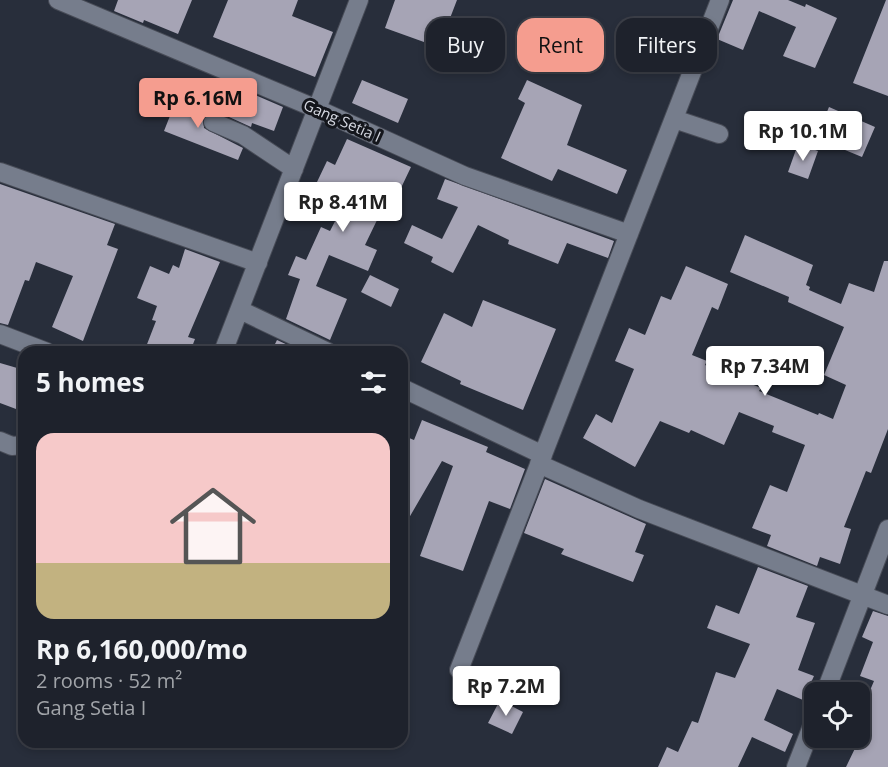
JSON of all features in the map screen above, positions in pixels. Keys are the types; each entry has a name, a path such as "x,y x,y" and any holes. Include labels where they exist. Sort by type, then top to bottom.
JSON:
{"street":[{"name":"Gang Setia I","path":"58,0 87,5 465,176 629,234"},
{"path":"225,346 359,0"},
{"path":"459,670 720,0"},
{"path":"674,119 719,134"},
{"path":"213,122 243,135 294,169"},
{"path":"0,172 258,263"},
{"path":"240,310 315,346"},
{"path":"0,334 31,346"},
{"path":"408,391 639,509 888,605"},
{"path":"0,441 18,446"},
{"path":"829,682 888,529"},
{"path":"796,767 804,747"}],"building":[{"path":"118,0 192,0 178,34 114,11"},
{"path":"228,0 298,0 292,16 333,32 315,77 213,37"},
{"path":"395,0 457,0 450,18 426,18 426,43 385,28"},
{"path":"733,0 788,0 805,7 806,4 837,18 815,68 783,56 796,27 759,11 743,50 717,39"},
{"path":"886,0 888,0 888,96 853,83"},
{"path":"362,80 408,99 398,123 352,103"},
{"path":"527,80 582,105 567,145 627,170 617,194 558,169 552,181 501,158 525,103 518,99"},
{"path":"230,84 283,107 274,131 252,123 251,127 218,112"},
{"path":"177,98 217,112 207,113 203,117 204,128 243,148 238,160 164,131"},
{"path":"829,107 875,127 862,157 816,138"},
{"path":"347,139 411,167 400,190 386,184 371,214 378,218 365,245 377,250 368,271 329,255 316,286 347,299 330,340 286,319 300,279 288,275 296,256 306,260 321,227 330,231 348,196 317,182 327,161 335,165"},
{"path":"798,144 818,151 808,179 788,172"},
{"path":"445,179 614,241 608,258 567,243 558,264 508,244 509,240 478,225 453,273 431,262 433,257 404,243 412,225 442,239 458,207 437,199"},
{"path":"0,184 115,224 107,245 118,249 83,341 52,327 73,276 36,262 29,281 25,280 8,325 0,323"},
{"path":"745,235 813,265 806,285 810,287 809,290 841,304 849,283 874,292 884,261 888,261 888,429 871,473 866,471 844,527 851,529 840,564 820,557 817,566 767,546 771,535 752,528 770,485 787,492 805,445 772,432 774,426 739,412 724,445 691,430 689,433 660,421 635,467 583,438 596,414 612,423 634,369 615,361 629,328 645,335 661,296 671,300 686,266 728,284 718,310 712,307 692,355 707,361 705,365 761,388 759,391 833,419 846,385 824,375 844,327 788,302 789,297 730,272"},
{"path":"185,249 220,262 188,337 195,339 192,346 146,346 156,321 152,320 157,306 137,298 150,266 169,274 173,265 179,268"},
{"path":"370,275 399,289 391,307 361,292"},
{"path":"483,300 556,329 523,410 460,384 461,381 421,362 444,313 472,327"},
{"path":"277,340 290,346 274,346"},
{"path":"0,363 18,368 18,410 0,403"},
{"path":"422,420 488,447 486,452 525,469 510,509 489,501 463,571 420,556 453,466 442,461 408,520 408,438 414,440"},
{"path":"545,479 646,524 635,552 644,555 633,582 561,554 564,549 524,533"},
{"path":"758,567 808,586 796,617 815,623 798,670 814,676 811,682 804,682 803,700 777,689 764,720 793,734 785,752 752,737 738,767 658,767 667,747 678,752 692,721 698,723 716,672 735,678 750,644 707,628 716,605 739,614"},
{"path":"873,611 888,616 888,767 846,767 855,748 870,748 870,690 874,681 860,676 873,642 862,637"},
{"path":"500,700 523,712 512,734 488,723"}]}
